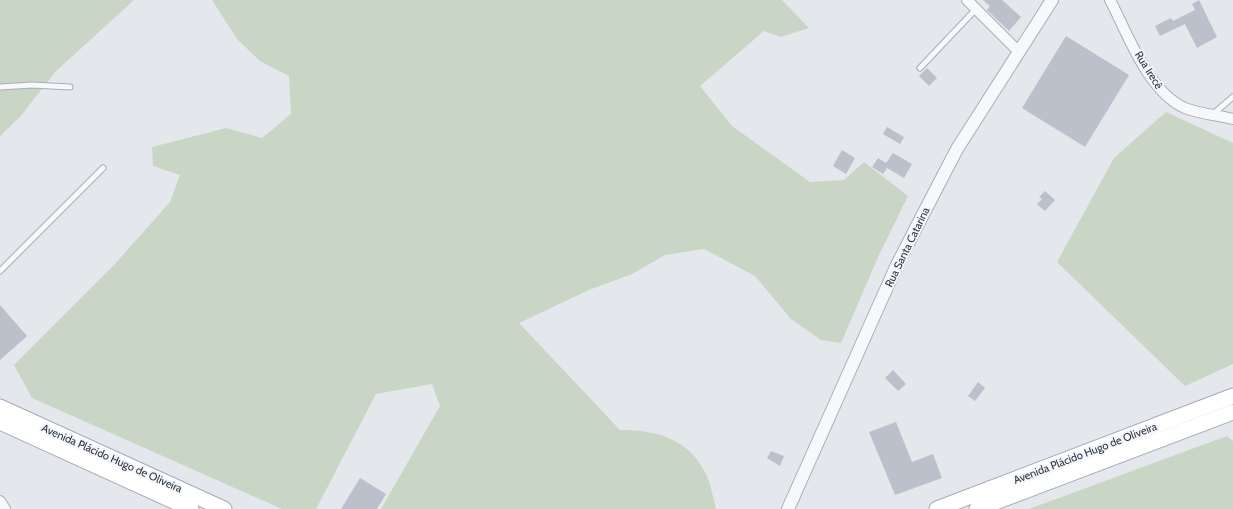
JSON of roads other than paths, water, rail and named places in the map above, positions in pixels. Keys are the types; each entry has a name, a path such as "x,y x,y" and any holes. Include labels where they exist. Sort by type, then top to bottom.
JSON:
{"main road":[{"name":"Avenida Plácido Hugo de Oliveira","path":"937,509 1233,396"},
{"name":"Avenida Plácido Hugo de Oliveira","path":"0,407 224,509"},
{"name":"Avenida Plácido Hugo de Oliveira","path":"977,509 1233,412"},
{"name":"Avenida Plácido Hugo de Oliveira","path":"0,422 191,509"}],"street":[{"path":"967,0 1018,52"},
{"name":"Rua Santa Catarina","path":"788,509 896,267 957,149 1052,0"},
{"name":"Rua Irecê","path":"1110,0 1141,59 1159,88 1176,103 1196,112 1233,119"},
{"path":"0,501 5,509"}],"lane":[{"path":"920,68 976,9"},
{"path":"0,87 32,85 70,87"},
{"path":"1213,114 1233,97"},
{"path":"0,271 104,168"}]}
